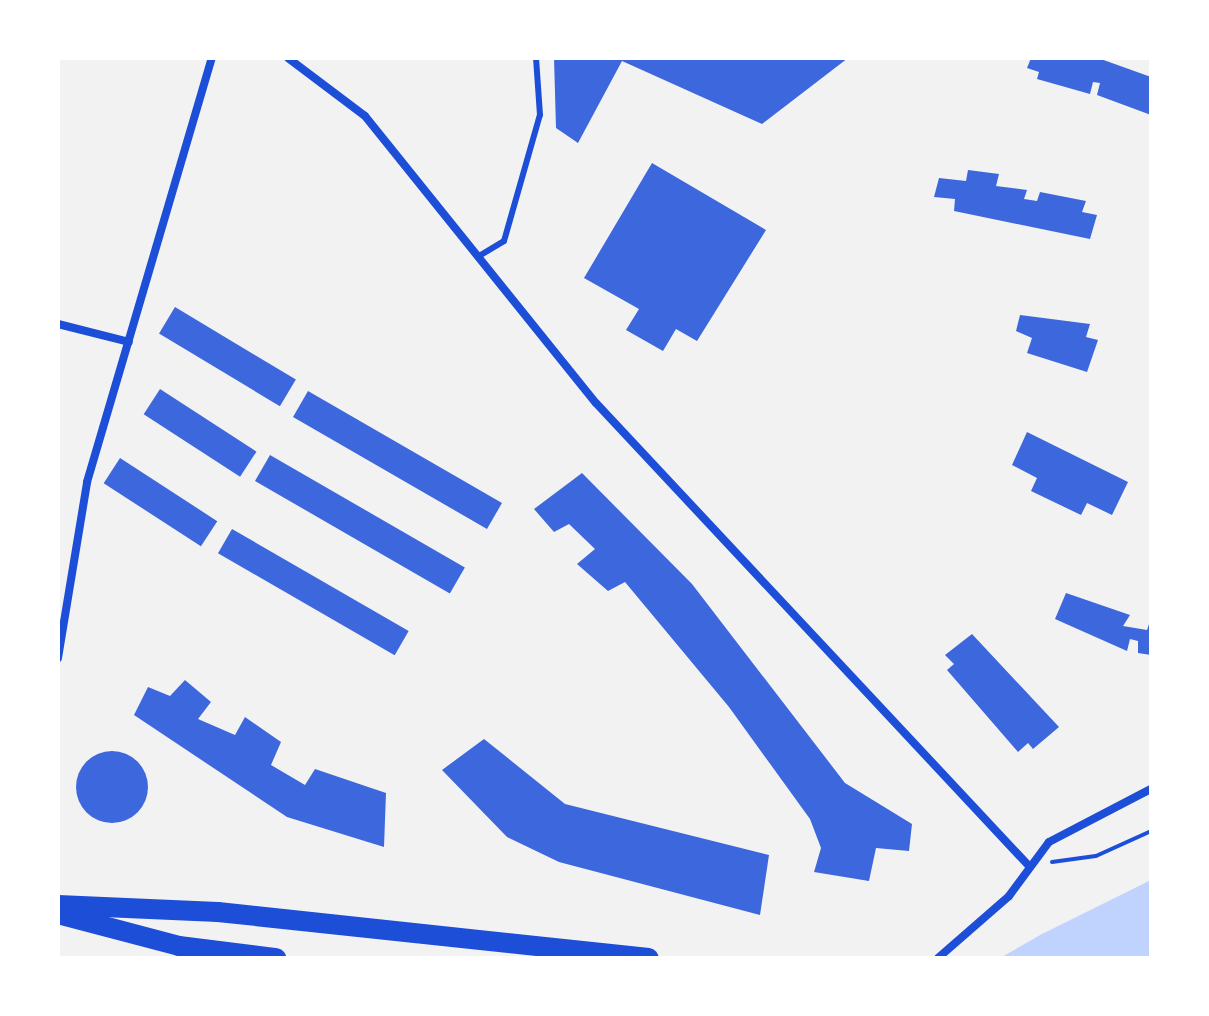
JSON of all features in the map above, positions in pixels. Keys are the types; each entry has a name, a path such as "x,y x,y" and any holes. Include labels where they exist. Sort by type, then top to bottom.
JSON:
{"main road":[{"path":"58,905 218,912 573,945 649,958"},
{"path":"58,914 179,946 276,958"}],"street":[{"path":"58,658 76,530 212,58"},
{"path":"288,58 365,116 596,403 1029,866"},
{"path":"58,324 129,342"},
{"path":"938,958 1009,896 1029,866 1062,833 1151,789"}],"lane":[{"path":"479,256 504,241 540,115 536,58"}],"path":[{"path":"1029,866 1096,856 1151,831"}],"water":[{"path":"1151,880 1151,958 1000,958 1042,934"}],"building":[{"path":"554,58 848,58 762,124 622,61 578,143 556,128"},
{"path":"1031,58 1098,58 1151,77 1151,115 1097,95 1100,83 1093,82 1090,94 1037,79 1039,72 1027,68"},
{"path":"652,163 766,230 697,341 676,329 663,351 626,330 639,309 584,278"},
{"path":"968,170 999,174 996,186 1027,190 1024,199 1037,201 1040,192 1086,201 1082,212 1097,215 1090,239 954,211 955,199 934,197 939,178 966,181"},
{"path":"175,307 296,380 280,406 159,334"},
{"path":"1020,315 1090,324 1086,337 1098,340 1087,372 1027,353 1032,338 1016,331"},
{"path":"160,389 256,452 240,477 144,414"},
{"path":"308,391 502,503 487,529 293,417"},
{"path":"1027,432 1128,482 1112,515 1087,503 1081,515 1031,491 1037,478 1012,465"},
{"path":"270,455 465,568 450,593 255,481"},
{"path":"120,458 217,521 201,546 104,483"},
{"path":"582,473 692,584 845,783 912,824 909,851 876,848 869,881 814,872 821,848 810,819 729,707 625,582 608,591 577,564 595,549 569,524 554,532 534,509"},
{"path":"232,529 409,631 395,655 218,553"},
{"path":"1066,593 1130,615 1123,626 1147,630 1151,618 1151,655 1138,653 1138,641 1130,639 1127,651 1055,619"},
{"path":"972,634 1059,727 1033,749 1028,743 1018,752 947,670 954,664 945,655"},
{"path":"185,680 211,702 198,719 235,735 245,717 281,742 271,765 305,785 315,769 386,793 384,847 287,817 134,715 148,687 170,696"},
{"path":"484,739 565,804 769,855 760,915 559,862 507,837 442,770"},
{"path":"112,751 138,761 148,787 138,813 112,823 86,813 76,787 86,761"}]}
